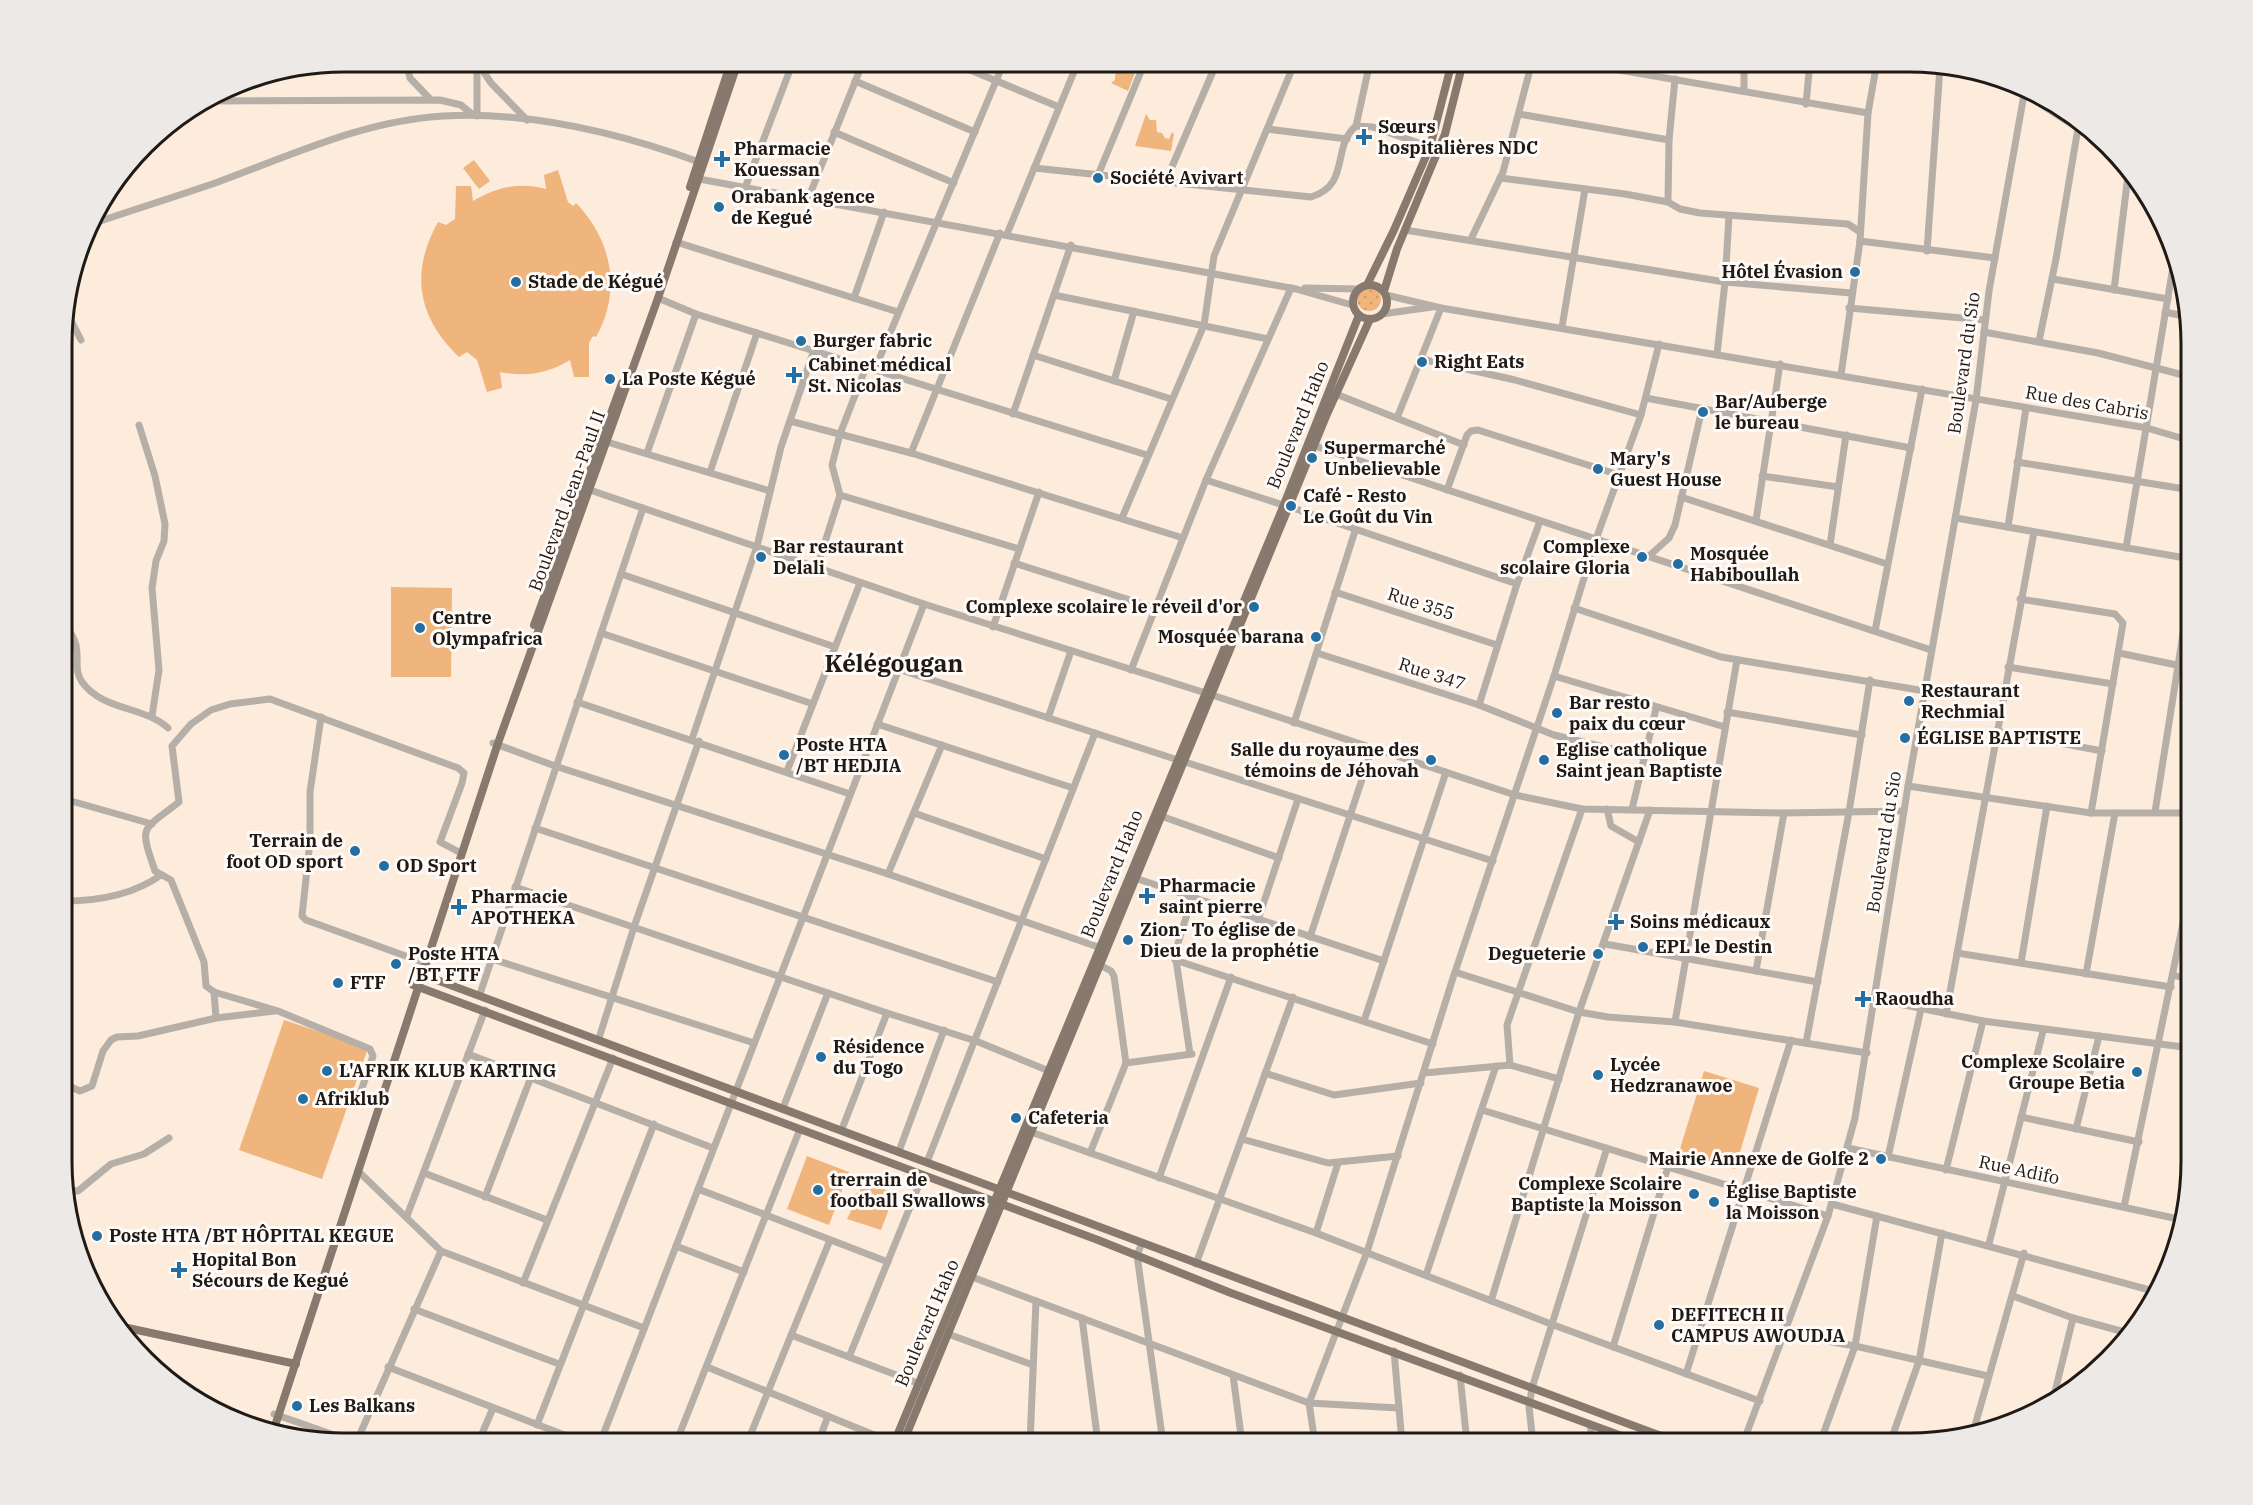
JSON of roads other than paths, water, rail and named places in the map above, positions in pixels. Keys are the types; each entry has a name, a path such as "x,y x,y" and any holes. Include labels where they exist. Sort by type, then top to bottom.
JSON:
{"main road":[{"name":"Boulevard Jean-Paul II","path":"272,1423 358,1171 419,973 495,743 590,490 699,179 701,162 728,72"},
{"name":"Boulevard Jean-Paul II","path":"423,962 457,851 734,72"},
{"path":"1449,72 1430,147 1394,230 1362,287 1354,294 1353,305 1359,315 1370,319 1382,315 1387,306 1385,293 1405,230 1445,134 1460,72"},
{"path":"1362,287 1376,285 1385,293"},
{"name":"Boulevard Haho","path":"907,1433 972,1277 1049,1071 1133,877 1287,506 1359,315"},
{"name":"Boulevard Haho","path":"1287,506 1370,319"},
{"name":"Boulevard Haho","path":"1003,1190 1031,1132 1100,965 1103,948"},
{"path":"419,973 599,1038 1196,1264 1653,1433"},
{"name":"Boulevard Jean-Paul II","path":"293,1365 376,1100 416,985"},
{"path":"416,985 1137,1255 1231,1293 1613,1433"},
{"name":"Boulevard Haho","path":"898,1433 998,1203"},
{"path":"129,1328 293,1365"},
{"name":"Boulevard Jean-Paul II","path":"274,1424 276,1415"}],"street":[{"path":"408,72 410,78 430,99"},
{"path":"475,115 477,72"},
{"path":"483,72 527,120"},
{"path":"745,188 790,72"},
{"path":"808,199 859,72"},
{"path":"975,72 1059,107"},
{"path":"875,369 1000,72"},
{"path":"911,453 1003,233 1034,168 1074,72"},
{"path":"1098,175 1141,72"},
{"path":"1165,183 1213,72"},
{"path":"1122,518 1203,325 1211,272 1222,235 1291,72"},
{"path":"1034,168 1242,192 1311,197 1323,194 1332,186 1347,140 1356,126 1368,72"},
{"path":"1471,239 1500,178 1530,72"},
{"path":"1641,72 1806,104 1868,113"},
{"path":"1744,72 1744,91"},
{"path":"1806,104 1809,72"},
{"path":"1841,375 1860,242 1868,113 1874,72"},
{"path":"1927,251 1940,74"},
{"path":"1668,202 1669,140 1675,79"},
{"path":"855,81 975,132"},
{"name":"Boulevard du Sio","path":"1747,1433 1786,1334 1828,1216 1848,1148 1867,1053 1908,786 1976,400 1983,332 2023,97"},
{"path":"226,99 430,99 461,105 475,115"},
{"path":"1519,114 1669,140"},
{"path":"102,221 358,131 442,116 475,115 527,120 606,132 654,145 701,162"},
{"path":"1356,126 1373,127 1430,147"},
{"path":"1268,129 1347,140"},
{"path":"2039,341 2053,279 2078,130"},
{"path":"834,132 954,183"},
{"path":"1500,178 1668,202 1690,212 1848,224 1860,232"},
{"path":"699,179 1071,245 1293,288 1353,305"},
{"path":"2114,290 2127,181"},
{"path":"1562,327 1585,189"},
{"path":"854,298 884,212"},
{"path":"1717,354 1729,216"},
{"path":"1405,230 1725,282 1851,293"},
{"path":"676,242 898,312"},
{"path":"1860,242 1995,258"},
{"path":"1013,414 1071,245"},
{"path":"2126,548 2172,274"},
{"path":"2053,279 2168,299"},
{"path":"1293,288 1362,287"},
{"path":"1131,670 1206,480 1293,288"},
{"path":"1385,293 1438,307"},
{"path":"1054,296 1268,339"},
{"path":"658,298 696,314 1147,455"},
{"path":"1382,315 1438,307"},
{"path":"1397,418 1421,359 1438,307"},
{"name":"Rue des Cabris","path":"1438,307 2147,428 2181,438"},
{"path":"1849,308 1985,320"},
{"path":"1114,381 1134,311"},
{"path":"2165,312 2179,315"},
{"path":"647,453 696,314"},
{"path":"73,325 81,340"},
{"path":"1983,332 2039,341 2181,374"},
{"path":"710,472 757,333"},
{"path":"1314,1433 1309,1403 1367,1252 1455,972 1554,676 1596,539 1641,415 1659,344"},
{"path":"599,1038 634,927 677,806 715,671 757,546 790,421 814,350"},
{"path":"1033,355 1171,399"},
{"path":"1421,359 1515,380 1641,415"},
{"path":"1756,520 1780,364"},
{"path":"817,567 840,495 832,465 840,434 866,367"},
{"path":"1875,631 1922,389"},
{"path":"1336,394 1464,445"},
{"path":"1646,398 1911,448"},
{"path":"2008,527 2026,408"},
{"path":"1649,556 1672,533 1702,409"},
{"path":"790,421 911,453 1183,538"},
{"path":"139,425 155,476 165,524 164,542 156,561 152,588 159,670 152,716"},
{"path":"1447,490 1471,431 1478,430 1619,475"},
{"path":"1830,545 1846,435"},
{"path":"607,441 770,491"},
{"path":"1315,446 1931,650"},
{"path":"2017,462 2181,489"},
{"path":"1762,476 1838,487"},
{"path":"1206,480 1517,584"},
{"path":"590,490 993,627 1209,694 1515,795 1582,809 1784,813 1904,811"},
{"path":"993,627 1039,492"},
{"path":"840,495 1019,549"},
{"path":"1682,497 1887,564"},
{"path":"480,994 643,508"},
{"path":"1956,518 2181,557"},
{"path":"1479,705 1517,584 1540,520"},
{"path":"1294,723 1355,531"},
{"path":"1946,1014 2019,599 2034,532"},
{"path":"1014,563 1155,608"},
{"path":"621,574 835,647"},
{"path":"787,771 860,583"},
{"name":"Rue 355","path":"1335,592 1497,645"},
{"path":"2019,599 2115,614 2124,627 2091,813"},
{"path":"604,1433 924,604"},
{"path":"1574,608 1706,653 1924,691"},
{"path":"601,633 813,704"},
{"path":"72,636 79,655 77,670 82,682 96,694 120,708 152,716 168,728"},
{"path":"2155,812 2181,646"},
{"path":"1048,718 1071,651"},
{"name":"Rue 347","path":"1317,652 1479,705 1574,740 1645,757"},
{"path":"2119,652 2181,666"},
{"path":"1675,1022 1737,660"},
{"path":"2008,667 2113,684"},
{"path":"898,669 1493,861"},
{"path":"1554,676 1656,709 1725,727"},
{"path":"1806,1043 1850,812 1870,680"},
{"path":"376,1100 360,1094 373,1056 370,1049 279,1011 214,992 207,986 204,962 171,880 155,871 145,840 145,832 152,824 179,802 172,746 176,738 200,717 230,704 270,699 321,717 458,768 464,773 440,842 457,851"},
{"path":"577,702 850,794"},
{"path":"1632,809 1656,709"},
{"path":"1728,712 1862,735"},
{"path":"321,717 310,792 310,841 302,916 306,920 423,962"},
{"path":"877,724 1073,789"},
{"path":"1996,731 2102,751"},
{"path":"927,1162 1095,733"},
{"path":"495,743 555,766 888,874 1103,948"},
{"path":"888,874 942,745"},
{"path":"1310,937 1372,749"},
{"path":"1364,1021 1446,772"},
{"path":"1908,786 2091,813 2181,813"},
{"path":"1258,920 1298,799"},
{"path":"72,801 152,824"},
{"path":"2021,963 2047,806"},
{"path":"1510,1065 1507,1025 1582,809"},
{"path":"1607,810 1611,826 1639,842"},
{"path":"1491,1301 1580,1012 1650,810"},
{"path":"914,813 1046,859"},
{"path":"1159,813 1279,858"},
{"path":"1756,971 1784,813"},
{"path":"2086,974 2115,813"},
{"path":"534,828 998,982"},
{"path":"72,901 91,902 136,889 161,875"},
{"path":"1133,877 1384,961"},
{"path":"515,887 976,1041 1049,1071"},
{"path":"1190,1054 1175,948 1192,898"},
{"path":"2124,1208 2181,935"},
{"path":"1605,944 1818,982"},
{"path":"1957,953 2171,987"},
{"path":"492,958 612,999 754,1043"},
{"path":"1175,960 1433,1044"},
{"path":"1090,1153 1126,1063 1113,976 1111,971 1100,965"},
{"path":"1455,972 1580,1012 1608,1017 1675,1022 1867,1053"},
{"path":"2173,975 2181,977"},
{"path":"1159,1178 1231,977"},
{"path":"214,992 216,1018"},
{"path":"783,1108 828,993"},
{"path":"1196,1264 1293,997"},
{"path":"1875,999 2043,1031 2181,1046"},
{"path":"1888,1157 1921,1009"},
{"path":"407,1216 485,1010"},
{"path":"72,1088 80,1091 92,1086 103,1051 111,1040 117,1037 138,1036 216,1018 279,1011"},
{"path":"842,1129 887,1013"},
{"path":"1946,1170 1983,1021"},
{"path":"899,1151 944,1030"},
{"path":"1989,1244 2043,1031"},
{"path":"2076,1129 2099,1036"},
{"path":"1686,1374 1791,1040"},
{"path":"1126,1063 1202,1053"},
{"path":"468,1054 713,1148"},
{"path":"523,1283 613,1058"},
{"path":"1424,1073 1510,1065 1559,1079"},
{"path":"1426,1275 1496,1066"},
{"path":"1265,1073 1334,1095 1421,1083"},
{"path":"485,1197 531,1077"},
{"path":"1482,1110 1544,1127 1828,1216"},
{"path":"2022,1118 2139,1142"},
{"path":"537,1425 654,1124"},
{"path":"680,1433 800,1129"},
{"path":"1031,1132 1316,1233 1551,1324 1760,1401"},
{"path":"74,1190 78,1191 111,1164 144,1154 169,1138"},
{"path":"1242,1139 1317,1161 1338,1163 1398,1156"},
{"path":"1532,1433 1529,1401 1532,1388 1607,1148"},
{"name":"Rue Adifo","path":"1848,1148 2175,1218"},
{"path":"1316,1233 1338,1163"},
{"path":"1613,1347 1668,1167"},
{"path":"358,1171 441,1251 644,1328"},
{"path":"424,1173 547,1220"},
{"path":"849,1357 922,1174"},
{"path":"698,1189 888,1262"},
{"path":"1832,1204 2024,1253 2149,1290"},
{"path":"1824,1433 1855,1346 1877,1216"},
{"path":"1894,1433 1919,1361 1942,1233"},
{"path":"751,1433 830,1240"},
{"path":"1142,1243 1137,1255 1162,1433"},
{"path":"676,1246 744,1272"},
{"path":"360,1433 441,1251"},
{"path":"1975,1425 2024,1253"},
{"path":"972,1277 1309,1403 1399,1408"},
{"path":"2013,1296 2073,1318 2121,1331"},
{"path":"1030,1433 1036,1301"},
{"path":"414,1309 559,1364"},
{"path":"1082,1318 1097,1433"},
{"path":"2055,1390 2073,1318"},
{"path":"948,1334 1033,1365"},
{"path":"1786,1334 1855,1346 1988,1376"},
{"path":"791,1335 920,1383"},
{"path":"1394,1351 1401,1433"},
{"path":"388,1367 558,1433"},
{"path":"707,1367 870,1433"},
{"path":"1233,1375 1241,1433"},
{"path":"1460,1376 1466,1433"},
{"path":"482,1433 493,1408"},
{"path":"276,1415 324,1432"},
{"path":"822,1433 828,1416"},
{"path":"1590,1425 1591,1433"}],"place":[{"name":"Sœurs hospitalières NDC","path":"1364,137"},
{"name":"Pharmacie Kouessan","path":"722,159"},
{"name":"Société Avivart","path":"1098,178"},
{"name":"Orabank agence de Kegué","path":"719,207"},
{"name":"Hôtel Évasion","path":"1855,272"},
{"name":"Stade de Kégué","path":"516,282"},
{"name":"Burger fabric","path":"801,341"},
{"name":"Right Eats","path":"1422,362"},
{"name":"Cabinet médical St. Nicolas","path":"794,375"},
{"name":"La Poste Kégué","path":"610,379"},
{"name":"Bar/Auberge le bureau","path":"1703,412"},
{"name":"Supermarché Unbelievable","path":"1312,458"},
{"name":"Mary's Guest House","path":"1598,469"},
{"name":"Café - Resto Le Goût du Vin","path":"1291,506"},
{"name":"Bar restaurant Delali","path":"761,557"},
{"name":"Complexe scolaire Gloria","path":"1642,557"},
{"name":"Mosquée Habiboullah","path":"1678,564"},
{"name":"Complexe scolaire le réveil d'or","path":"1254,607"},
{"name":"Centre Olympafrica","path":"420,628"},
{"name":"Mosquée barana","path":"1316,637"},
{"name":"Restaurant Rechmial","path":"1909,701"},
{"name":"Bar resto paix du cœur","path":"1557,713"},
{"name":"ÉGLISE BAPTISTE","path":"1905,738"},
{"name":"Poste HTA /BT HEDJIA","path":"784,755"},
{"name":"Salle du royaume des témoins de Jéhovah","path":"1431,760"},
{"name":"Eglise catholique Saint jean Baptiste","path":"1544,760"},
{"name":"Terrain de foot OD sport","path":"355,851"},
{"name":"OD Sport","path":"384,866"},
{"name":"Pharmacie saint pierre","path":"1147,896"},
{"name":"Pharmacie APOTHEKA","path":"459,907"},
{"name":"Soins médicaux","path":"1616,922"},
{"name":"Zion- To église de Dieu de la prophétie","path":"1128,940"},
{"name":"EPL le Destin","path":"1643,947"},
{"name":"Degueterie","path":"1598,954"},
{"name":"Poste HTA /BT FTF","path":"396,964"},
{"name":"FTF","path":"338,983"},
{"name":"Raoudha","path":"1863,999"},
{"name":"Résidence du Togo","path":"821,1057"},
{"name":"L'AFRIK KLUB KARTING","path":"327,1071"},
{"name":"Complexe Scolaire Groupe Betia","path":"2137,1072"},
{"name":"Lycée Hedzranawoe","path":"1598,1075"},
{"name":"Afriklub","path":"303,1099"},
{"name":"Cafeteria","path":"1016,1118"},
{"name":"Mairie Annexe de Golfe 2","path":"1881,1159"},
{"name":"trerrain de football Swallows","path":"818,1190"},
{"name":"Complexe Scolaire Baptiste la Moisson","path":"1694,1194"},
{"name":"Église Baptiste la Moisson","path":"1714,1202"},
{"name":"Poste HTA /BT HÔPITAL KEGUE","path":"97,1236"},
{"name":"Hopital Bon Sécours de Kegué","path":"179,1270"},
{"name":"DEFITECH II CAMPUS AWOUDJA","path":"1659,1325"},
{"name":"Les Balkans","path":"297,1406"}],"district":[{"name":"Kélégougan","path":"894,664"}]}
